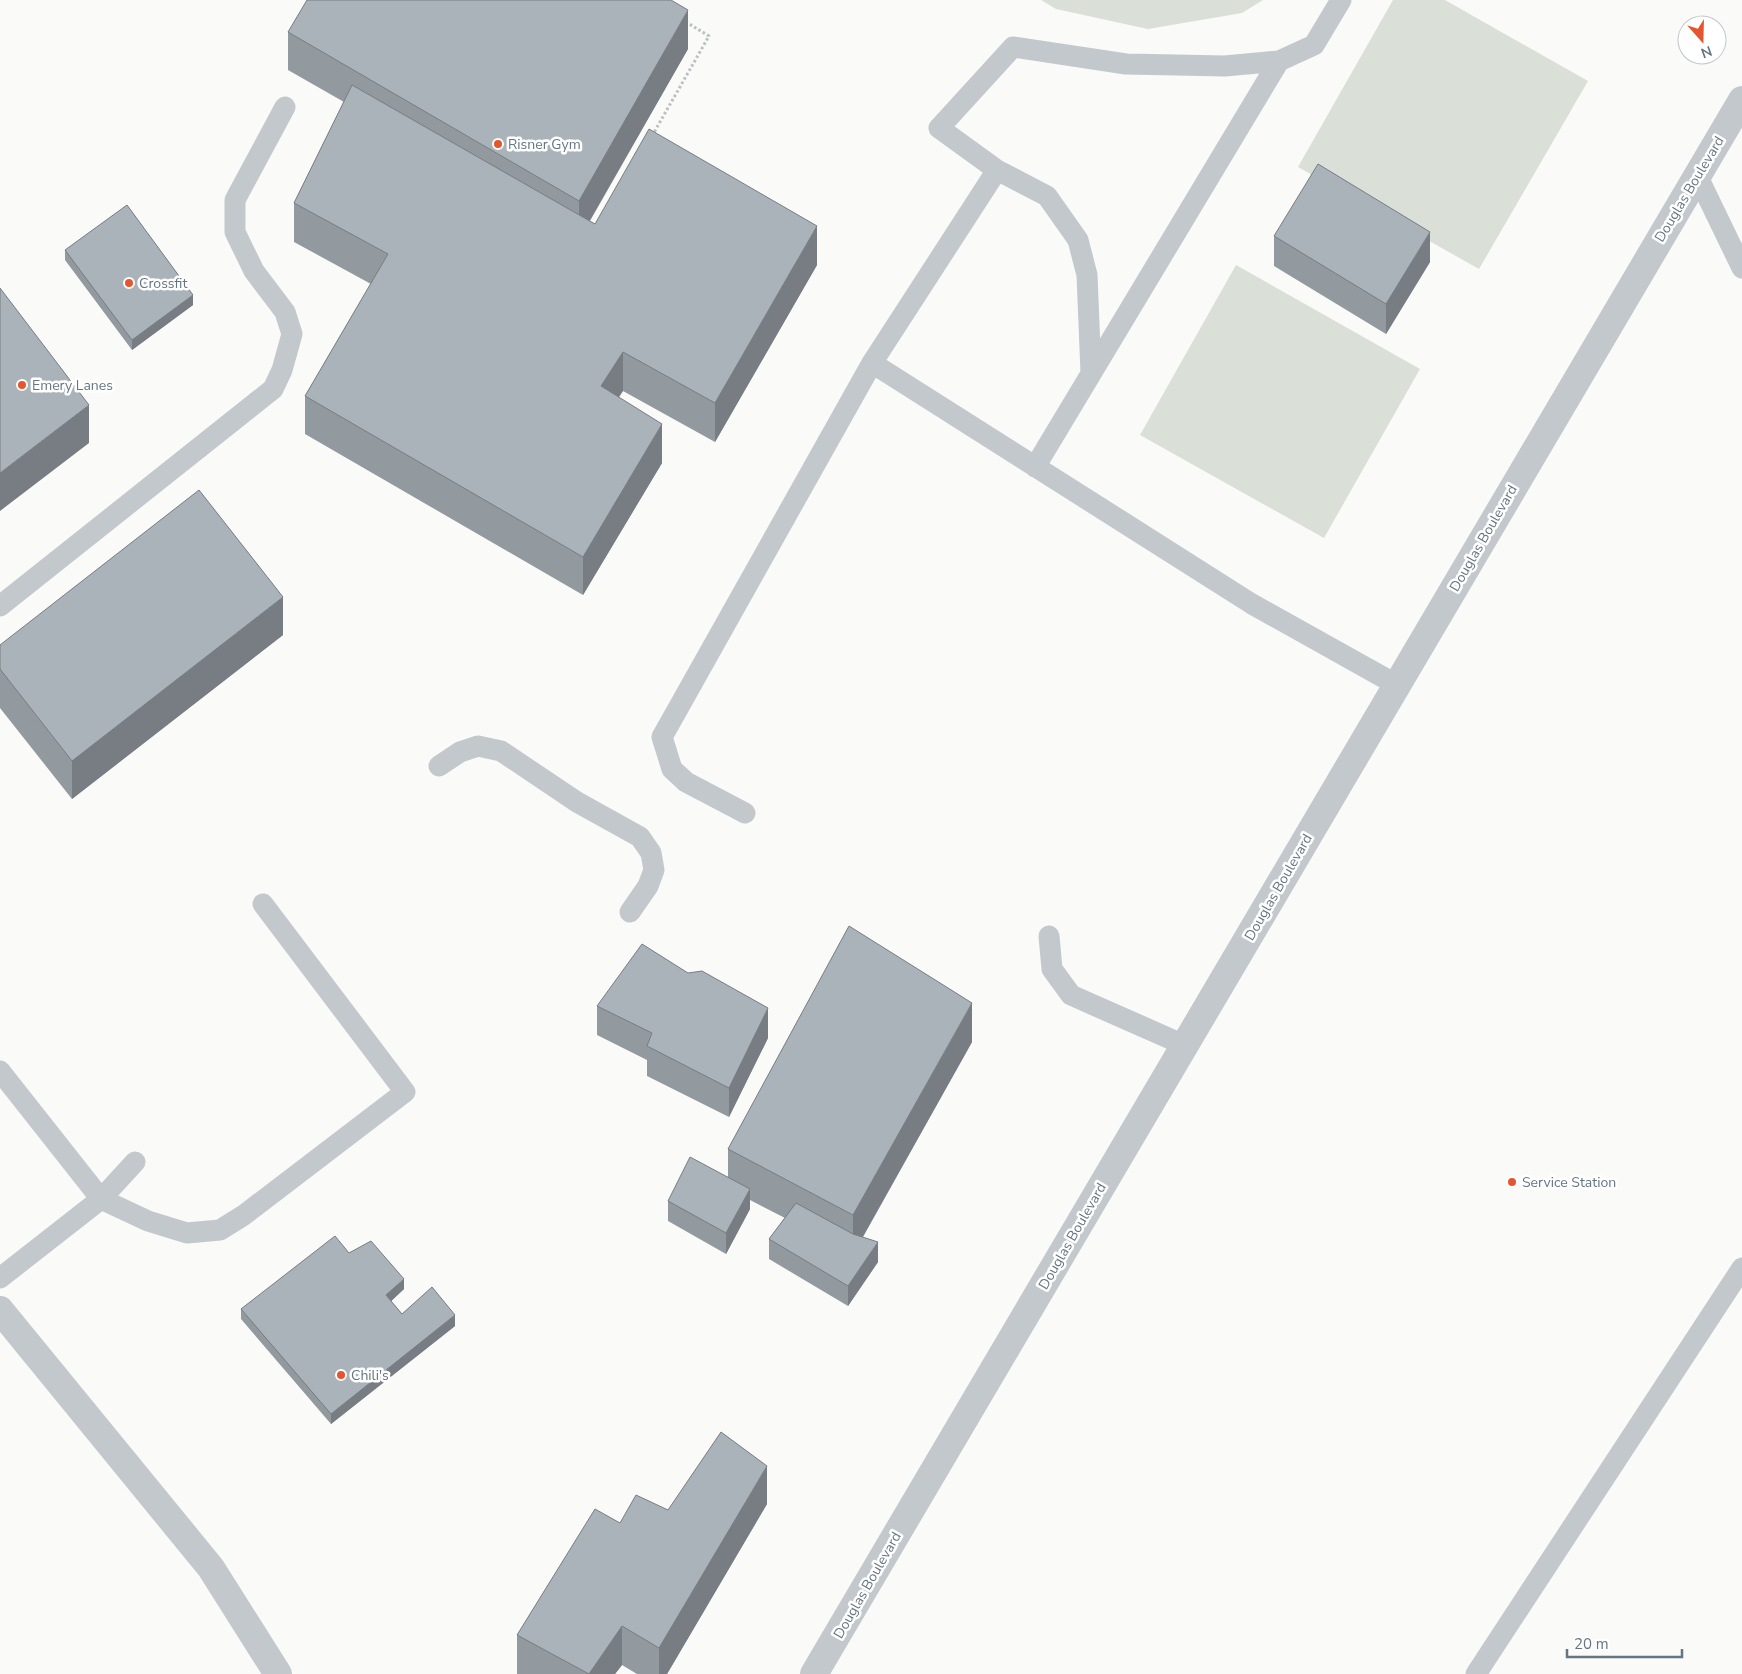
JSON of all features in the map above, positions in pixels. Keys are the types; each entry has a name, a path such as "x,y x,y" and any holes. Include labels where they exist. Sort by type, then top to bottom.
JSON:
{"street":[{"name":"Douglas Boulevard","path":"814,1674 1742,100"},
{"path":"0,1310 211,1568 278,1674"}],"lane":[{"path":"1091,373 1087,275 1078,240 1047,196 997,170 939,128 1013,47 1126,64 1225,66 1279,61 1314,45 1341,0"},
{"path":"1034,466 1279,61"},
{"path":"0,606 273,389 282,370 292,334 285,312 254,271 235,232 235,200 285,107"},
{"path":"745,812 686,782 672,770 662,737 872,363 997,170"},
{"path":"1697,176 1742,268"},
{"path":"872,363 1252,604 1397,685"},
{"path":"439,766 460,752 478,746 501,751 577,802 640,837 651,853 654,870 648,886 630,912"},
{"path":"0,1071 101,1199 148,1221 187,1233 220,1230 244,1216 404,1092 263,904"},
{"path":"1049,936 1052,969 1071,995 1184,1045"},
{"path":"0,1278 101,1199 135,1162"},
{"path":"1476,1674 1742,1268"}],"path":[{"path":"651,138 709,36 683,21"}],"shaded area":[{"path":"1041,0 1263,0 1242,13 1148,29 1056,9"},
{"path":"1393,0 1445,0 1588,81 1479,269 1298,167"},
{"path":"1236,265 1420,369 1324,538 1140,435"}],"building":[{"path":"307,0 671,0 688,10 579,201 288,32"},
{"path":"352,85 595,224 649,129 817,226 715,403 623,352 601,386 662,424 583,557 305,396 388,254 294,203"},
{"path":"1318,164 1430,232 1386,304 1274,236"},
{"name":"Crossfit","path":"127,205 193,295 132,340 65,250"},
{"name":"Emery Lanes","path":"0,288 89,405 0,473"},
{"path":"199,490 283,597 72,761 0,669 0,645"},
{"path":"849,926 972,1003 853,1215 728,1149"},
{"path":"642,944 688,973 702,971 768,1008 729,1088 647,1046 652,1033 597,1006"},
{"path":"690,1157 750,1189 726,1233 668,1201"},
{"path":"796,1203 853,1234 878,1242 848,1286 769,1239"},
{"name":"Chili's","path":"335,1236 349,1253 371,1241 404,1279 386,1295 402,1314 432,1287 455,1315 331,1414 241,1309"},
{"path":"721,1432 767,1466 659,1648 622,1626 589,1674 517,1635 595,1509 620,1523 636,1495 668,1510"}],"place":[{"name":"Risner Gym","path":"498,144"},
{"name":"Crossfit","path":"129,283"},
{"name":"Emery Lanes","path":"22,385"},
{"name":"Service Station","path":"1512,1182"},
{"name":"Chili's","path":"341,1375"}]}
